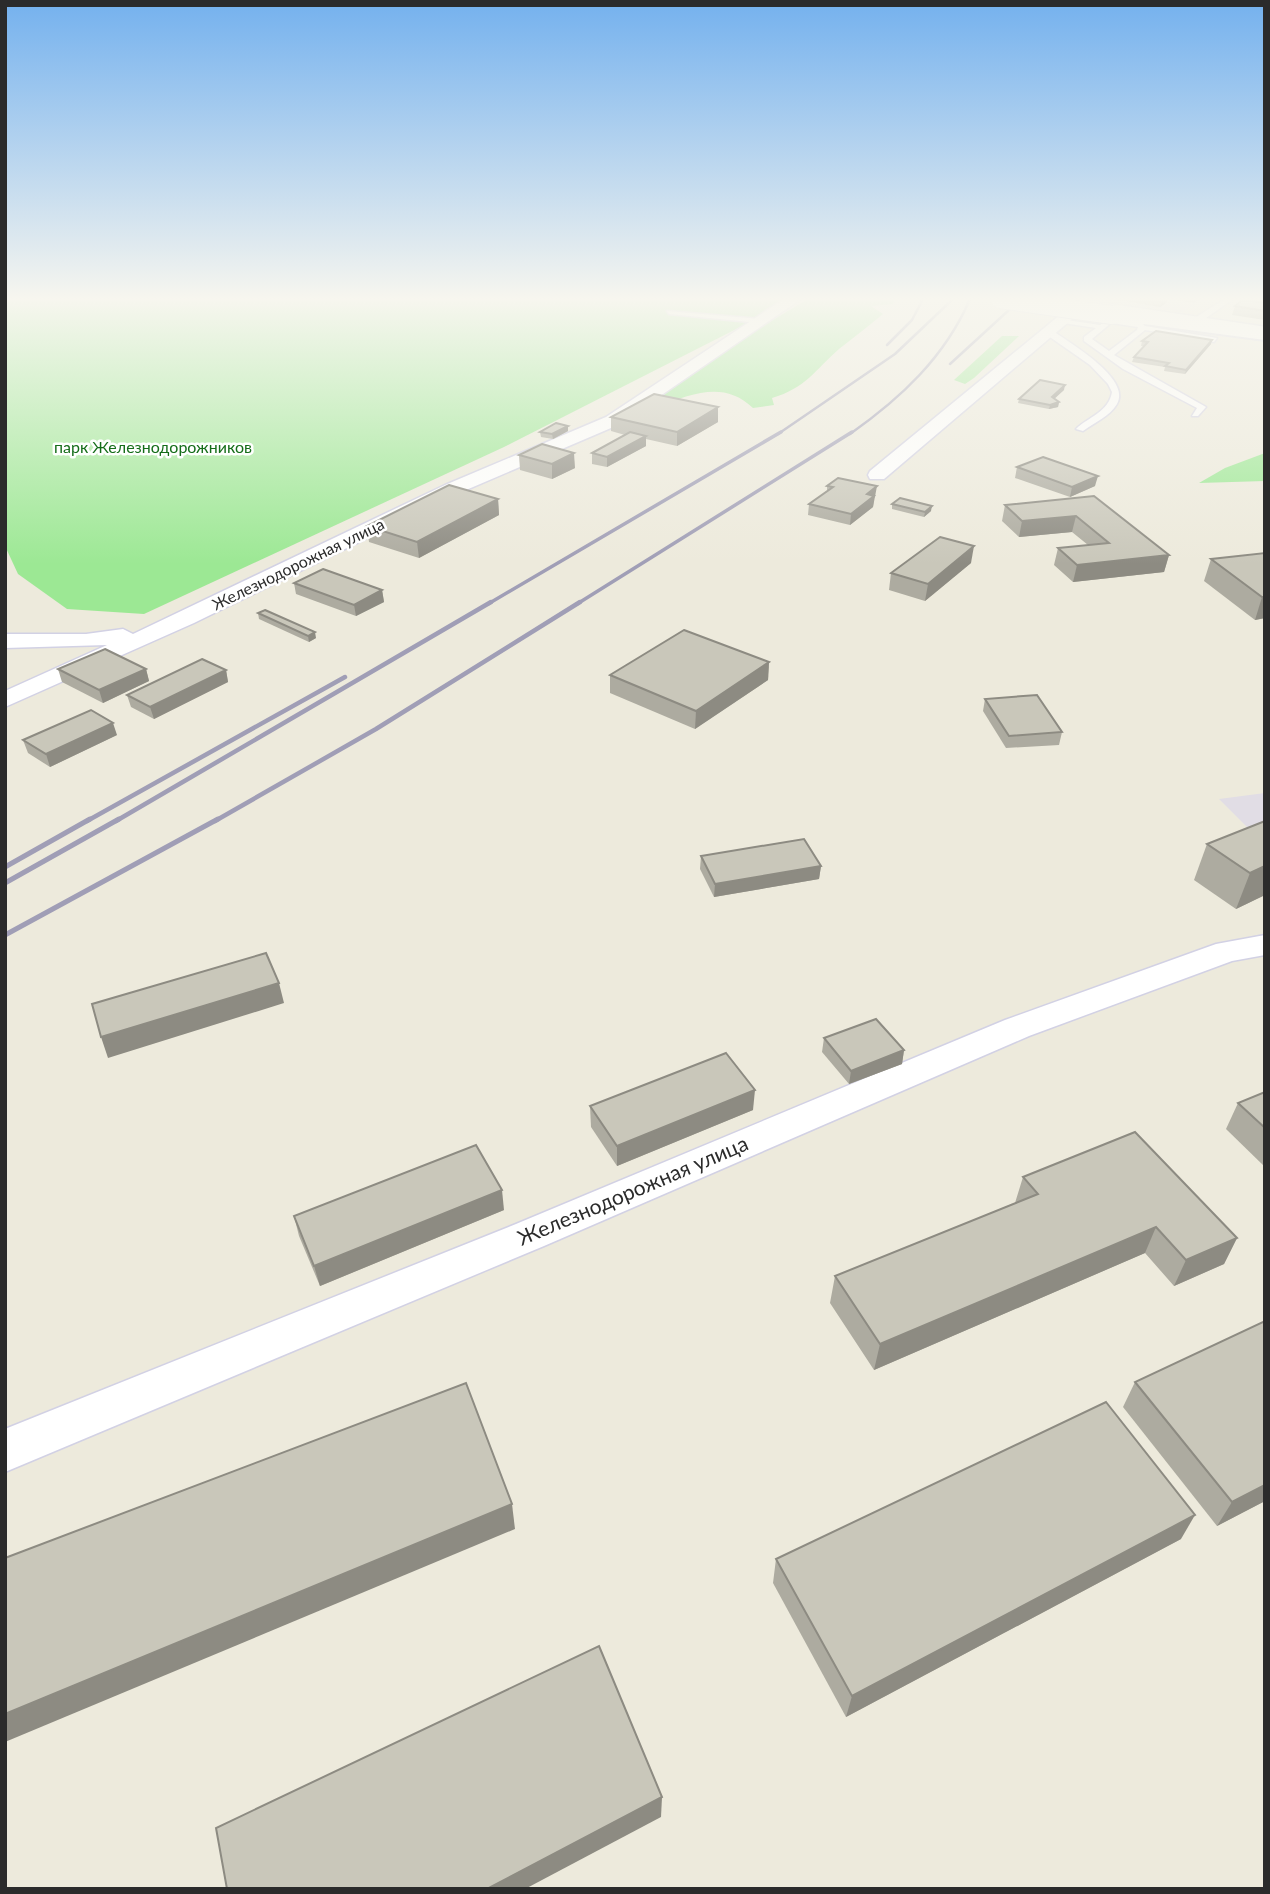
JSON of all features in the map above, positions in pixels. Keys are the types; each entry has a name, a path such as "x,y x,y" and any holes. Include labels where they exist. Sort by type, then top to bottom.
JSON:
{"street":[{"name":"Железнодорожная улица","path":"5,699 167,626 452,489 555,448 612,421 662,387"},
{"path":"877,475 984,387"},
{"path":"5,641 86,641 167,626"},
{"name":"Железнодорожная улица","path":"5,1451 530,1235 1017,1028 1227,951 1265,945"}],"lane":[{"path":"1080,429 1115,402 1117,394 1114,387"},
{"path":"1167,387 1202,407 1195,414"}],"shaded area":[{"path":"1265,793 1265,845 1219,799"}],"green space":[{"name":"парк Железнодорожников","path":"5,387 621,387 504,447 144,614 67,609 18,574 5,546"},
{"path":"666,387 796,387 772,398 774,405 753,408 742,399 719,392 696,394 659,406"},
{"path":"1265,453 1265,481 1199,483 1225,468"}],"building":[{"path":"1032,387 1062,387 1052,397 1059,402 1050,405 1019,399"},
{"path":"654,394 718,407 677,432 611,417"},
{"path":"556,423 568,426 552,434 540,432"},
{"path":"630,432 646,436 607,457 592,453"},
{"path":"542,444 574,453 552,464 519,455"},
{"path":"1043,457 1098,476 1072,487 1017,467"},
{"path":"838,478 877,486 867,494 874,496 851,514 809,504 833,487 827,486"},
{"path":"449,485 498,499 417,542 367,526"},
{"path":"1094,496 1169,555 1077,565 1058,548 1109,543 1076,516 1022,521 1005,505"},
{"path":"900,498 932,506 925,512 892,504"},
{"path":"940,537 974,546 928,584 891,573"},
{"path":"1265,553 1265,597 1211,559"},
{"path":"323,569 382,590 354,605 294,583"},
{"path":"265,610 315,632 308,636 258,613"},
{"path":"684,630 769,662 696,711 610,675"},
{"path":"105,649 146,669 99,690 58,669"},
{"path":"202,659 226,670 150,707 127,695"},
{"path":"1037,695 1062,732 1009,736 985,699"},
{"path":"91,710 113,723 46,754 23,740"},
{"path":"1265,821 1265,866 1250,873 1207,844"},
{"path":"804,839 821,866 715,884 701,856"},
{"path":"266,953 279,983 101,1037 92,1004"},
{"path":"876,1019 904,1050 851,1071 824,1038"},
{"path":"726,1053 755,1090 617,1146 590,1106"},
{"path":"1265,1092 1265,1128 1238,1103"},
{"path":"1135,1132 1237,1238 1186,1260 1156,1227 880,1344 835,1276 1038,1194 1023,1177"},
{"path":"476,1145 502,1190 314,1266 294,1216"},
{"path":"1265,1321 1265,1485 1232,1502 1135,1382"},
{"path":"466,1383 512,1504 5,1714 5,1558"},
{"path":"1106,1402 1195,1515 852,1696 776,1559"},
{"path":"599,1646 662,1797 487,1889 227,1889 216,1828"}],"railway":[{"path":"780,432 846,387"},
{"path":"850,434 908,387"},
{"path":"488,604 780,432"},
{"path":"577,604 852,432"},
{"path":"116,821 491,602"},
{"path":"215,821 376,729 580,602"},
{"path":"87,821 345,677"},
{"path":"5,867 90,819"},
{"path":"5,883 119,819"},
{"path":"5,935 218,819"}]}
